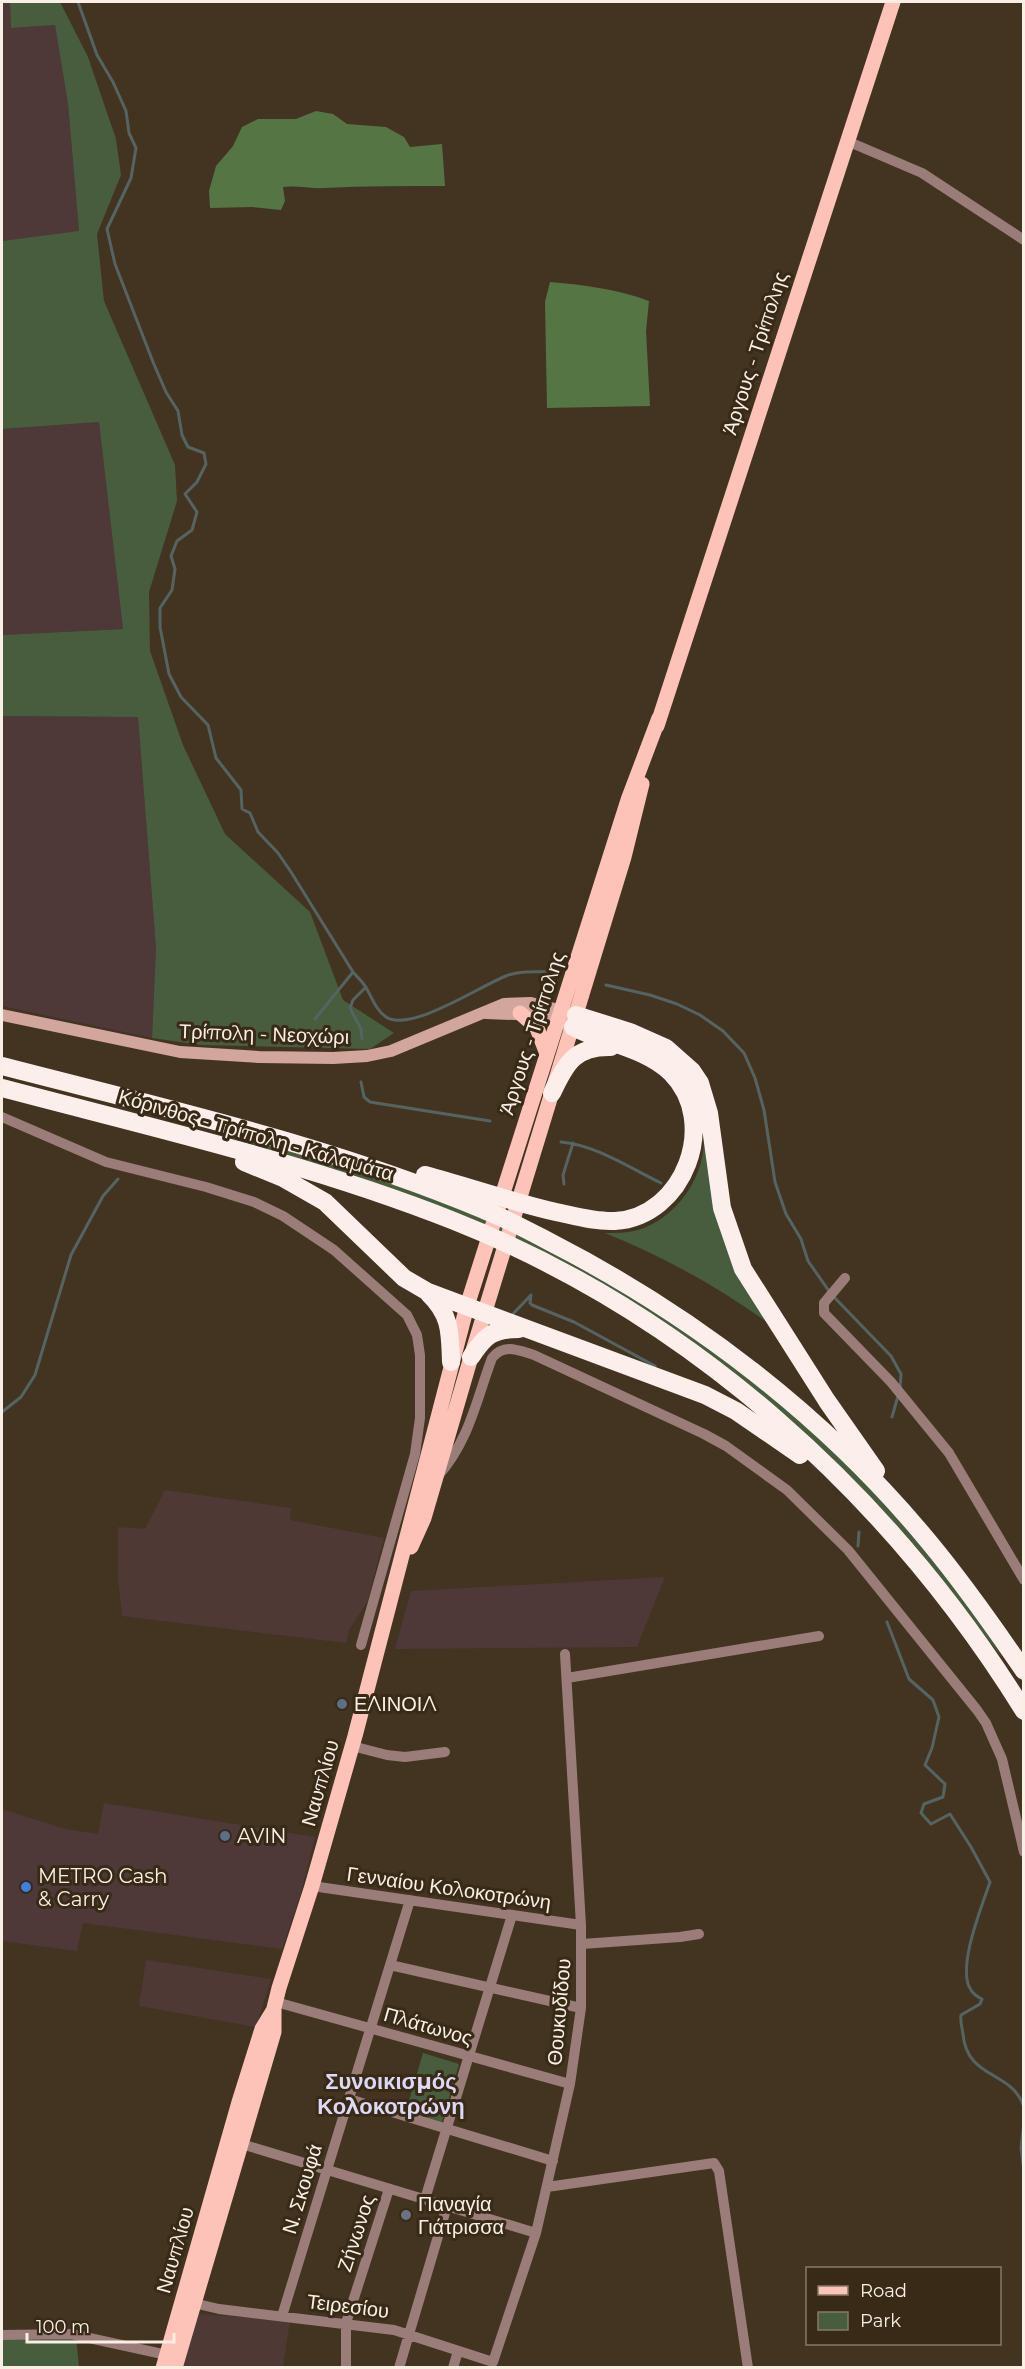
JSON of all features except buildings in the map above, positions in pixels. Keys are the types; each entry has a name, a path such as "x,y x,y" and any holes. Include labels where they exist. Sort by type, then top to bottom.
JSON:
{"highway":[{"path":"490,1203 535,1208 596,1220 625,1220 656,1206 675,1188 688,1163 694,1133 693,1121 686,1095 673,1075 656,1061 618,1046 567,1018"},
{"path":"567,1018 630,1032 666,1048 692,1071 700,1083 708,1106 722,1208 743,1269 827,1401 927,1539"},
{"path":"552,1093 574,1056 592,1048 618,1046"},
{"name":"Κόρινθος - Τρίπολη - Καλαμάτα","path":"2,1066 284,1140 421,1185 490,1203 527,1230 642,1294 689,1324 752,1371 849,1457 927,1539 1023,1671"},
{"name":"Κόρινθος - Τρίπολη - Καλαμάτα","path":"2,1088 278,1161 352,1184 481,1232 519,1250 631,1312 712,1368 771,1414 866,1505 937,1587 994,1665 1023,1711"},
{"path":"171,1133 257,1167 307,1190 325,1202 404,1278 428,1292 705,1395 736,1411 775,1436 866,1505"},
{"path":"428,1292 441,1306 447,1318 451,1362"},
{"path":"471,1357 477,1346 491,1333 499,1330 527,1330"}],"main road":[{"name":"Άργους - Τρίπολης","path":"471,1357 552,1093 567,1018 624,857 659,718 893,2"},
{"name":"Τρίπολη - Νεοχώρι","path":"2,1015 180,1052 259,1057 333,1058 367,1056 391,1051 504,1004 546,1005 567,1018"},
{"name":"Τρίπολη - Νεοχώρι","path":"484,1012 567,1018"},
{"path":"520,1013 537,1028 547,1055"},
{"name":"Άργους - Τρίπολης","path":"451,1362 547,1055 567,1018"},
{"name":"Ναυπλίου","path":"400,1569 420,1529 471,1357"},
{"name":"Ναυπλίου","path":"168,2363 234,2142 262,2029 275,2005 352,1746 400,1569 451,1362"}],"street":[{"path":"847,141 922,173 1023,240"},
{"path":"2,1117 106,1162 255,1202 301,1227 334,1250 407,1315 417,1335 420,1355 420,1418 415,1454 361,1645"},
{"path":"845,1278 824,1303 824,1313 904,1396 949,1453 1023,1580"},
{"path":"435,1478 452,1459 462,1443 492,1358 501,1349 508,1348 534,1355 726,1446 787,1490 848,1550 977,1710 986,1723 1002,1759 1023,1852"},
{"path":"567,1678 819,1636"},
{"name":"Θουκυδίδου","path":"493,2362 536,2233 570,2084 581,2008 582,1944 565,1654"},
{"path":"352,1746 405,1757 445,1752"},
{"name":"Γενναίου Κολοκοτρώνη","path":"312,1886 581,1925"},
{"name":"Ν. Σκουφά","path":"282,2316 410,1900"},
{"path":"425,2199 512,1915"},
{"path":"582,1944 699,1934"},
{"path":"390,1965 581,2008"},
{"name":"Πλάτωνος","path":"275,2005 370,2028 570,2084"},
{"path":"349,2099 553,2161"},
{"path":"234,2142 536,2233"},
{"path":"547,2187 710,2162 717,2165 748,2367"},
{"name":"Ζήνωνος","path":"346,2367 346,2323 389,2189"},
{"path":"399,2367 447,2206"},
{"name":"Τειρεσίου","path":"188,2301 219,2309 394,2330 493,2362"},
{"path":"2,2335 71,2334 168,2363"},
{"path":"453,2367 458,2351"}],"shaded area":[{"path":"2,2 10,2 11,28 55,25 68,104 79,232 2,241"},
{"path":"99,422 123,629 2,635 2,429"},
{"path":"2,716 138,717 156,948 152,1038 2,1006"},
{"path":"165,1490 291,1508 290,1520 384,1538 367,1602 349,1630 346,1643 122,1616 118,1579 118,1527 145,1529"},
{"path":"665,1577 637,1647 395,1649 411,1591"},
{"path":"104,1803 315,1837 301,1893 282,1949 83,1923 77,1951 2,1941 2,1809 65,1829 98,1834"},
{"path":"146,1960 271,1979 256,2027 139,2006"},
{"path":"198,2314 290,2320 283,2367 183,2368"}],"green space":[{"path":"10,2 60,2 88,57 116,139 121,175 97,234 104,301 175,465 177,501 149,592 150,651 183,745 225,834 310,912 343,1000 394,1033 370,1049 201,1045 152,1038 156,948 138,717 2,716 2,635 123,629 99,422 2,429 2,241 79,231 68,104 55,25 11,28"},
{"path":"316,111 333,114 347,124 386,127 404,137 410,147 442,144 445,186 283,187 285,201 281,210 252,207 210,208 209,191 216,166 233,146 242,127 258,119 296,119"},
{"path":"550,282 601,288 649,301 646,331 650,406 547,408 545,302"},
{"path":"666,1054 695,1086 717,1188 775,1328 735,1300 693,1275 605,1233 634,1231 653,1224 679,1202 690,1189 697,1173 704,1141 702,1124 692,1096"},
{"path":"222,1135 336,1164 475,1215 542,1247 639,1301 743,1374 842,1459 931,1555 969,1606 1003,1659 917,1548 872,1499 778,1409 709,1354 523,1242 483,1224 356,1176"},
{"path":"423,2053 459,2064 442,2122 406,2111"},
{"path":"76,2337 79,2367 2,2367 2,2340"}],"waterway":[{"path":"78,2 97,55 126,111 129,133 136,148 131,178 107,229 115,264 153,362 166,392 178,411 182,435 188,447 204,453 206,464 197,482 185,494 197,512 192,530 177,541 171,556 175,569 172,590 160,608 160,627 169,674 181,697 208,725 216,758 241,790 242,809 250,813 258,832 278,853 353,972 386,1017 397,1020 428,1014 512,974 557,972"},
{"path":"315,1019 353,972"},
{"path":"606,985 650,995 700,1015 723,1031 744,1053 755,1078 764,1110 775,1182 786,1214 801,1239 808,1261 829,1291"},
{"path":"362,1039 361,1029 350,1008 353,1000 366,987"},
{"path":"361,1082 364,1097 370,1102 490,1121"},
{"path":"561,1142 600,1152 661,1183"},
{"path":"564,1184 563,1175 573,1143"},
{"path":"2,1412 21,1397 35,1375 71,1255 103,1196 118,1179"},
{"path":"531,1295 532,1305 574,1322 655,1366"},
{"path":"512,1315 530,1296"},
{"path":"833,1296 891,1356 901,1374 900,1389"},
{"path":"892,1417 898,1396"},
{"path":"858,1546 859,1532"},
{"path":"887,1622 909,1679 933,1700 939,1717 932,1748 925,1765 945,1784 943,1797 924,1804 921,1813 931,1824 950,1814 990,1882 968,1953 967,1980 972,1991 982,1999 980,2004 961,2015 966,2049 981,2068 1010,2086 1024,2107"},
{"path":"1024,2122 1021,2148 1024,2171"}],"place":[{"name":"ΕΛΙΝΟΙΛ","path":"342,1704"},
{"name":"AVIN","path":"225,1836"},
{"name":"METRO Cash & Carry","path":"26,1887"},
{"name":"Παναγία Γιάτρισσα","path":"406,2215"}],"district":[{"name":"Συνοικισμός Κολοκοτρώνη","path":"391,2094"}]}
